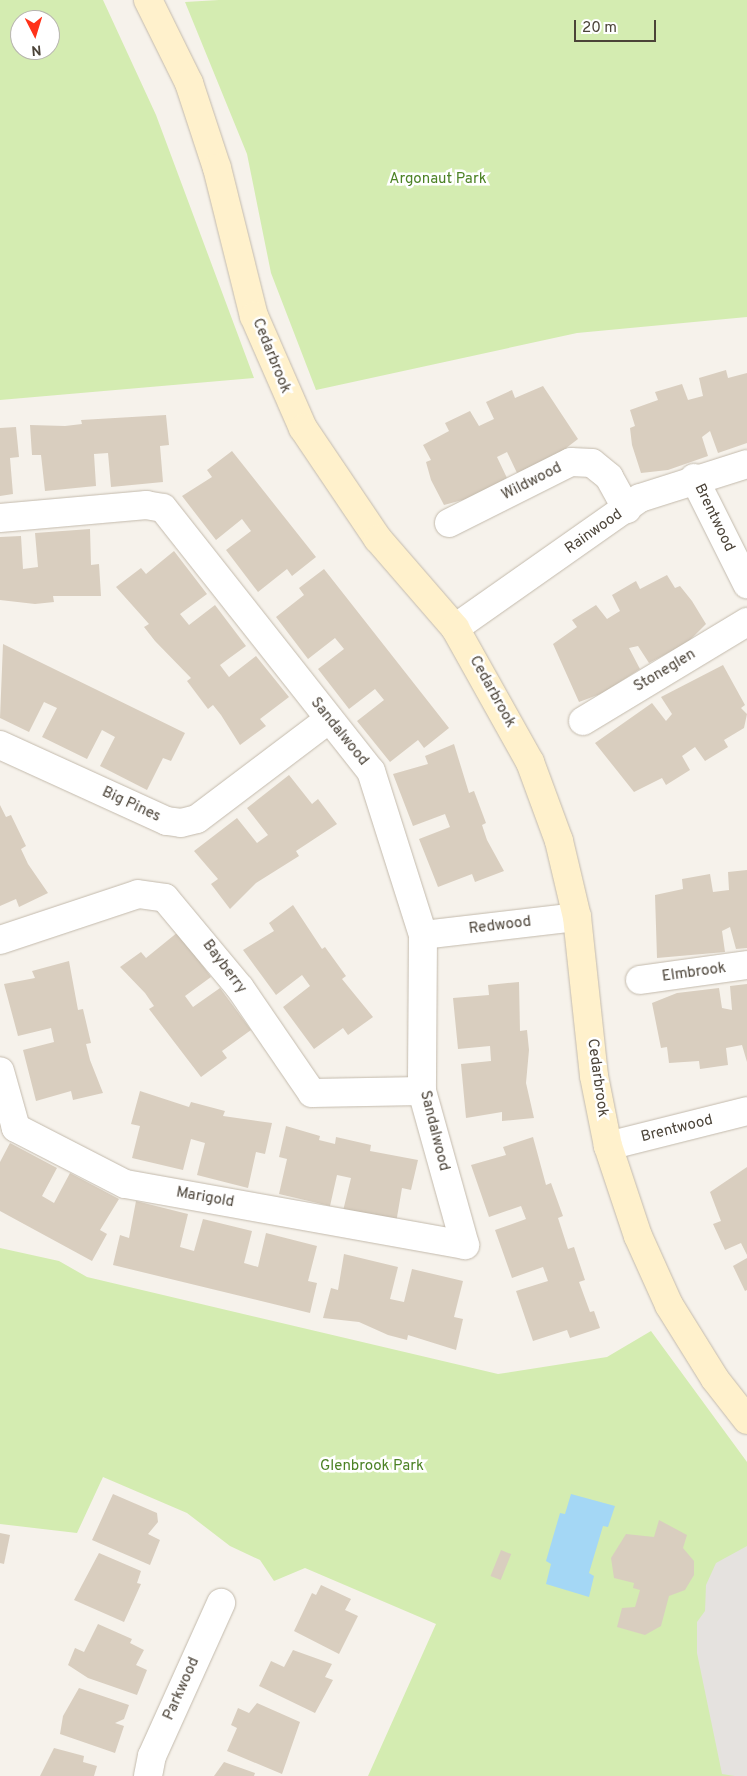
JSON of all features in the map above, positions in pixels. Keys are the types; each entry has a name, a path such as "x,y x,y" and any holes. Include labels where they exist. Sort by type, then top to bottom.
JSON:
{"street":[{"name":"Cedarbrook","path":"148,0 189,83 218,168 254,316 303,428 378,539 455,628 530,762 559,841 577,917 594,1076 608,1146 638,1236 669,1305 715,1379 747,1420"},
{"name":"Wildwood","path":"448,523 571,462 592,463 609,477 627,509"},
{"name":"Rainwood","path":"455,628 656,490 747,464"},
{"name":"Brentwood","path":"694,478 747,584"},
{"name":"Sandalwood","path":"0,518 146,505 163,508 328,720 371,771 423,935 422,1091 465,1245"},
{"name":"Stoneglen","path":"583,721 747,622"},
{"name":"Big Pines","path":"0,745 167,821 181,823 197,820 328,720"},
{"name":"Bayberry","path":"0,940 138,894 165,898 240,988 312,1093 422,1091"},
{"name":"Redwood","path":"423,935 577,917"},
{"name":"Elmbrook","path":"640,980 747,965"},
{"name":"Marigold","path":"0,1071 16,1128 125,1184 465,1245"},
{"name":"Brentwood","path":"608,1146 747,1111"},
{"name":"Parkwood","path":"148,1776 152,1756 221,1603"}],"green space":[{"path":"0,0 103,0 156,115 254,378 0,400"},
{"name":"Argonaut Park","path":"219,0 747,0 747,317 577,333 316,390 271,273 247,154 185,2"},
{"name":"Glenbrook Park","path":"0,1248 59,1261 87,1277 498,1374 607,1357 651,1331 747,1462 747,1776 368,1776 436,1624 305,1568 274,1581 260,1560 230,1546 187,1513 103,1477 77,1533 0,1524"}],"shaded area":[{"path":"747,1546 747,1776 735,1776 722,1774 697,1653 697,1622 705,1611 706,1585 716,1563"}],"water":[{"path":"571,1494 615,1506 608,1527 603,1526 589,1573 594,1576 589,1597 546,1584 551,1564 546,1561 560,1513 565,1514"}],"building":[{"path":"726,370 728,378 747,373 747,443 718,453 710,431 702,437 708,456 668,470 641,473 632,445 630,428 635,426 630,410 658,400 655,392 682,384 688,400 703,396 699,378"},
{"path":"543,386 578,439 557,455 517,473 507,452 497,457 507,478 470,498 444,505 431,480 426,462 431,460 423,445 449,431 445,423 470,411 479,426 494,419 486,402 512,390 515,398"},
{"path":"166,415 169,445 160,446 163,482 111,487 108,453 94,454 96,486 45,491 41,455 32,455 30,425 65,426 82,424 81,420"},
{"path":"16,427 19,457 10,458 13,494 0,496 0,428"},
{"path":"232,451 316,557 292,576 287,569 258,592 226,550 251,531 242,519 216,540 182,496 212,477 207,470"},
{"path":"90,529 91,565 99,564 101,596 53,596 54,602 35,604 0,600 0,537 21,536 23,569 38,567 35,533"},
{"path":"174,551 207,594 180,614 189,625 215,605 246,646 220,665 229,677 256,656 289,697 260,719 266,726 240,745 221,715 213,705 208,709 187,681 191,678 155,641 144,627 149,624 116,587 141,568 146,574"},
{"path":"324,569 449,728 424,748 418,740 390,762 357,721 384,700 375,689 349,709 318,669 344,649 335,638 308,659 276,617 304,595 299,588"},
{"path":"667,575 675,588 680,586 692,601 706,624 687,643 649,663 638,646 629,648 640,669 603,693 579,702 553,644 577,627 572,620 596,605 607,619 620,611 612,595 636,581 640,589"},
{"path":"3,644 185,733 171,761 163,758 147,790 100,766 115,737 102,730 87,759 42,737 57,708 44,702 29,732 0,718"},
{"path":"723,665 745,705 741,708 747,714 744,728 724,740 728,747 705,761 695,747 682,756 690,770 666,785 662,778 634,792 595,743 652,703 666,721 672,714 661,697"},
{"path":"454,744 469,793 474,791 486,823 482,825 487,840 504,871 475,882 472,874 438,887 419,839 450,827 445,814 413,826 393,774 428,764 425,756"},
{"path":"289,775 312,804 318,799 337,824 296,851 299,856 256,883 230,909 211,884 218,879 194,851 237,818 257,843 268,835 247,808"},
{"path":"0,805 6,817 11,815 26,846 21,849 28,864 48,893 19,907 16,899 0,906"},
{"path":"747,870 747,948 736,949 730,927 722,931 725,952 657,958 655,895 683,889 682,879 710,874 713,892 729,890 728,872"},
{"path":"293,905 322,949 325,947 346,976 342,979 373,1017 348,1035 343,1028 314,1049 283,1007 310,986 302,975 276,995 243,950 274,931 269,923"},
{"path":"178,932 211,977 185,996 193,1007 220,988 251,1030 222,1051 227,1058 201,1077 149,1009 154,1006 145,993 120,967 141,952 146,958"},
{"path":"69,961 78,1010 83,1009 91,1043 86,1044 90,1060 103,1093 73,1100 71,1091 36,1101 23,1050 54,1042 51,1028 18,1036 4,984 35,978 32,971"},
{"path":"519,982 520,1031 527,1030 529,1050 526,1083 534,1118 502,1121 502,1112 466,1118 461,1064 491,1061 490,1046 458,1049 453,998 489,995 488,985"},
{"path":"747,984 747,1062 742,1045 726,1048 728,1065 700,1069 699,1061 669,1063 667,1047 661,1048 652,1003 677,993 719,988 722,1008 732,1010 730,986"},
{"path":"140,1091 189,1107 191,1102 225,1111 223,1116 272,1123 265,1154 256,1152 248,1188 197,1175 205,1143 191,1139 183,1170 132,1158 140,1126 131,1124"},
{"path":"286,1126 320,1136 319,1140 335,1144 336,1137 371,1145 370,1151 418,1160 411,1190 402,1188 396,1223 343,1211 351,1178 337,1175 330,1206 279,1194 287,1159 279,1157"},
{"path":"533,1137 546,1185 551,1183 563,1216 558,1218 568,1249 574,1247 585,1280 579,1282 590,1312 594,1311 600,1328 570,1338 567,1330 533,1341 516,1291 548,1281 543,1267 512,1278 495,1230 526,1219 521,1206 489,1217 471,1165 506,1155 503,1147"},
{"path":"10,1143 57,1168 42,1196 54,1203 70,1173 119,1199 100,1230 107,1234 92,1261 0,1211 0,1162"},
{"path":"747,1167 747,1255 741,1243 725,1250 713,1224 721,1221 710,1192"},
{"path":"136,1201 188,1214 180,1247 194,1251 203,1219 252,1231 244,1263 258,1267 266,1233 317,1246 308,1281 317,1283 310,1313 113,1265 120,1235 129,1238"},
{"path":"344,1254 398,1267 390,1299 404,1302 412,1269 463,1281 454,1317 463,1319 456,1350 408,1335 407,1340 388,1335 359,1322 323,1318 331,1288 338,1290"},
{"path":"747,1258 747,1290 745,1291 733,1266"},
{"path":"113,1494 157,1513 158,1522 148,1534 160,1540 150,1565 92,1540"},
{"path":"659,1520 687,1535 683,1548 694,1561 694,1575 685,1590 669,1596 661,1626 645,1635 617,1627 622,1608 635,1607 640,1590 633,1588 634,1583 614,1578 611,1558 626,1534 654,1537"},
{"path":"0,1533 10,1535 4,1564 0,1563"},
{"path":"501,1550 511,1554 501,1580 491,1576"},
{"path":"99,1553 141,1571 137,1583 141,1584 124,1622 74,1600"},
{"path":"321,1585 351,1599 345,1610 358,1616 339,1654 294,1631 312,1593 316,1595"},
{"path":"98,1624 132,1639 130,1643 144,1650 136,1665 147,1670 137,1695 88,1678 68,1665 75,1648 84,1652"},
{"path":"293,1650 332,1664 325,1677 333,1680 315,1713 259,1686 271,1661 284,1667"},
{"path":"79,1688 129,1705 124,1719 115,1723 124,1726 115,1753 60,1734 63,1716"},
{"path":"257,1703 300,1722 282,1774 227,1751 237,1728 231,1725 238,1708 249,1713"},
{"path":"54,1748 84,1756 83,1762 97,1766 94,1776 40,1776"},
{"path":"224,1762 255,1773 254,1776 214,1776"}]}
